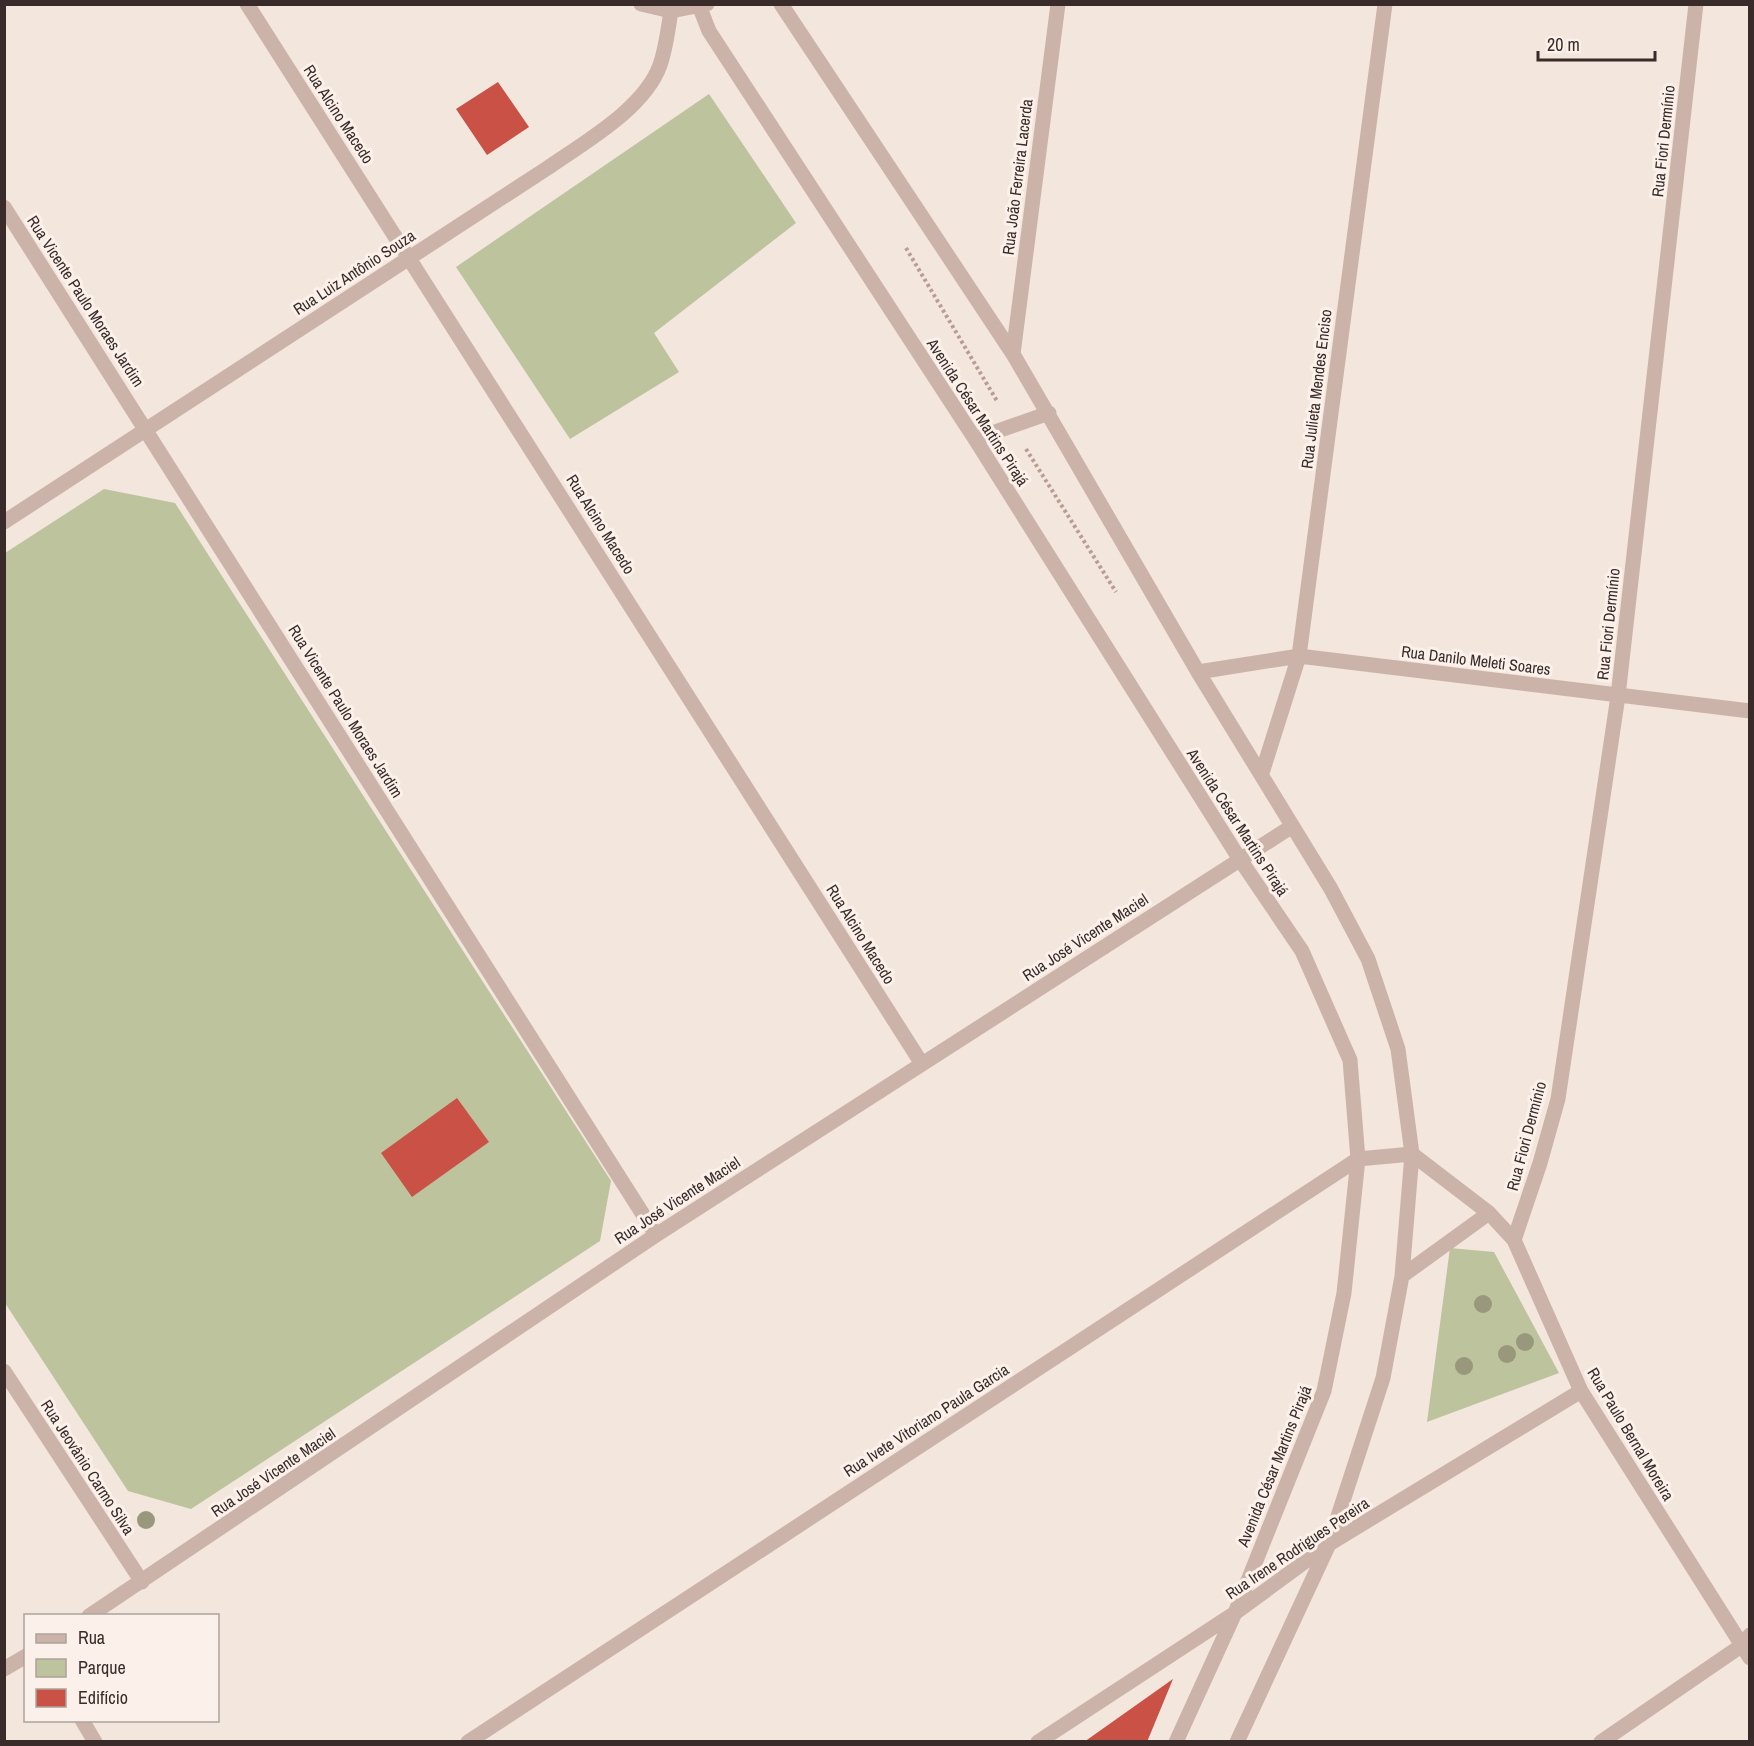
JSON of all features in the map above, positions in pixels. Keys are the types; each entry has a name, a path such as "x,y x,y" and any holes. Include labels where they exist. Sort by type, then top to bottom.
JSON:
{"street":[{"name":"Rua Alcino Macedo","path":"247,4 922,1064"},
{"path":"641,4 672,11 703,6"},
{"path":"781,4 1049,413 1198,672 1262,773 1291,826 1331,890 1368,959 1398,1049 1412,1154 1402,1276 1383,1378 1329,1544 1237,1742"},
{"name":"Rua João Ferreira Lacerda","path":"1012,354 1058,4"},
{"name":"Rua Julieta Mendes Enciso","path":"1262,773 1299,656 1385,4"},
{"name":"Rua Fiori Dermínio","path":"1514,1240 1540,1164 1558,1099 1618,696 1696,4"},
{"name":"Avenida César Martins Pirajá","path":"703,6 709,31 975,440 1239,858 1302,951 1350,1060 1358,1159 1344,1293 1324,1391 1234,1613 1176,1742"},
{"name":"Rua Luiz Antônio Souza","path":"4,522 549,167 608,125 640,97 659,67 672,11"},
{"name":"Rua Vicente Paulo Moraes Jardim","path":"4,207 656,1235"},
{"path":"975,440 1049,413"},
{"name":"Rua Danilo Meleti Soares","path":"1198,672 1299,656 1749,711"},
{"name":"Rua José Vicente Maciel","path":"92,1614 656,1235 1291,826"},
{"name":"Rua Paulo Bernal Moreira","path":"1412,1154 1489,1213 1514,1240 1581,1391 1747,1646"},
{"name":"Rua Ivete Vitoriano Paula Garcia","path":"468,1742 1358,1159 1412,1154"},
{"path":"1402,1276 1489,1213"},
{"name":"Rua Jeovânio Carmo Silva","path":"4,1371 142,1582"},
{"name":"Rua Irene Rodrigues Pereira","path":"1038,1742 1234,1613 1329,1544 1581,1391"},
{"path":"1601,1742 1747,1646"},
{"path":"4,1669 24,1657"},
{"path":"83,1722 95,1742"}],"path":[{"path":"902,241 1012,426 1119,597"}],"green space":[{"path":"709,94 796,223 654,333 679,372 570,439 456,267"},
{"path":"104,489 175,503 611,1181 600,1241 191,1509 128,1491 5,1303 5,553"},
{"path":"1450,1248 1494,1252 1559,1373 1427,1422"}],"building":[{"path":"498,82 529,127 487,155 456,109"},
{"path":"457,1098 489,1142 412,1197 381,1153"},
{"path":"1173,1679 1147,1742 1084,1742"}]}
